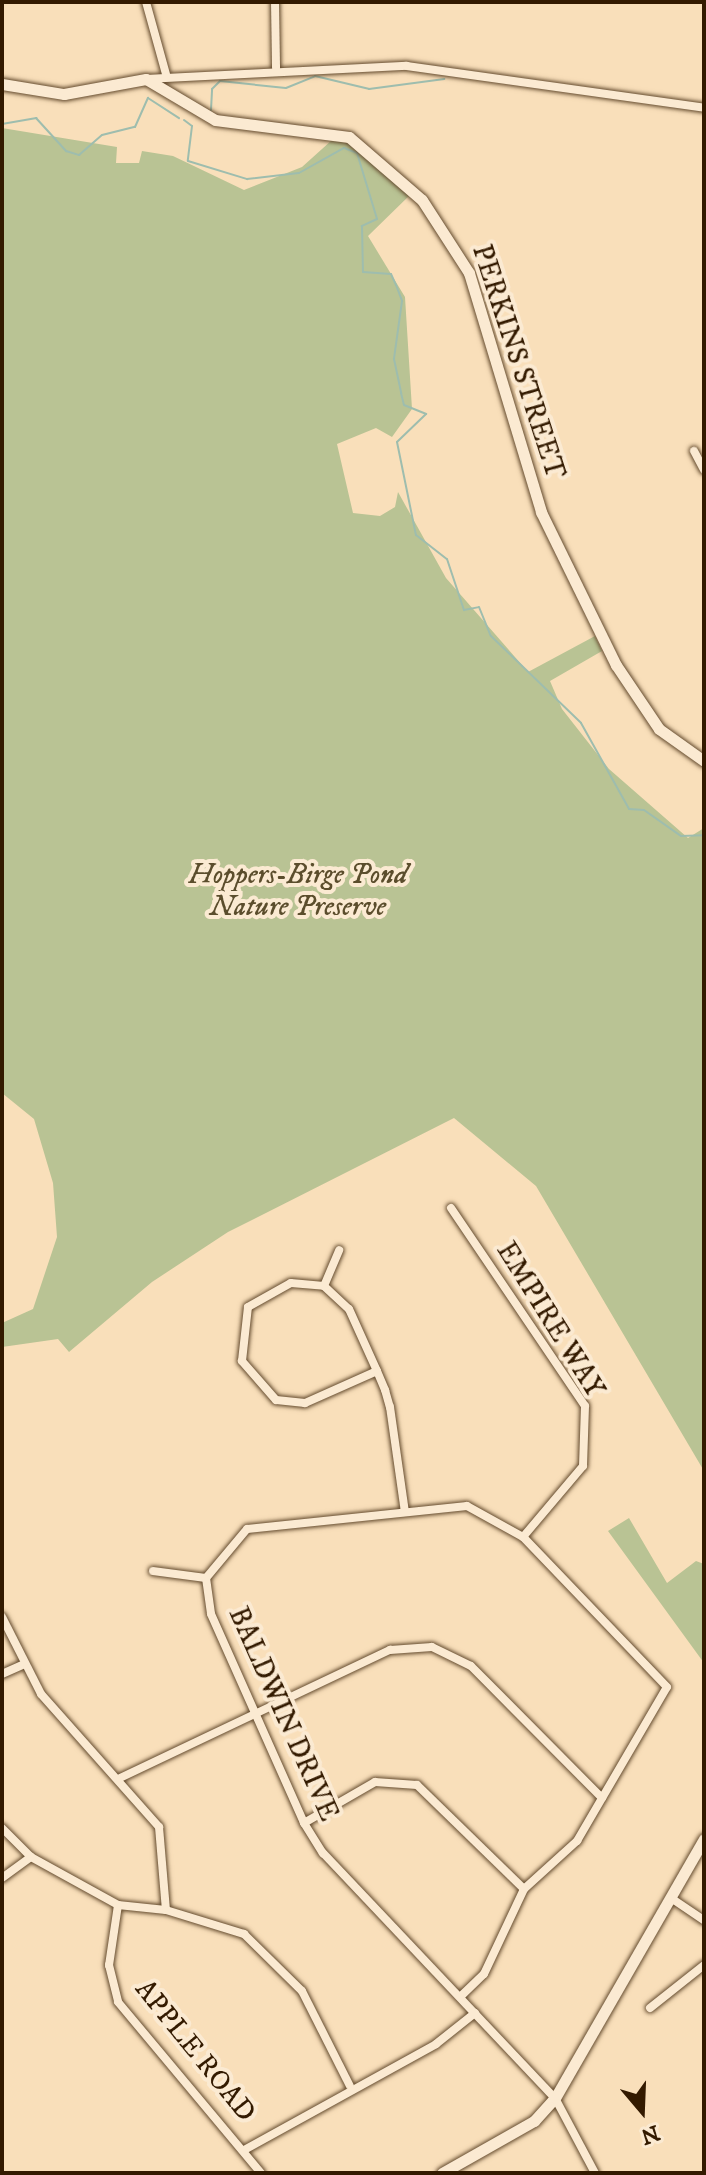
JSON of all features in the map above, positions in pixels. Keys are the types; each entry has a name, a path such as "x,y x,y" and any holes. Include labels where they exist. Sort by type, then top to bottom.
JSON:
{"street":[{"path":"146,2 166,74"},
{"path":"275,2 276,68"},
{"path":"2,84 64,94 166,74 407,66 704,108"},
{"name":"PERKINS STREET","path":"146,79 215,120 349,137 431,211 469,273 541,512 616,665 659,729 704,761"},
{"path":"694,451 704,470"},
{"name":"EMPIRE WAY","path":"451,1208 585,1406 583,1466 523,1537"},
{"path":"324,1286 339,1250"},
{"path":"377,1371 305,1403 276,1400 257,1385 239,1340 248,1307 291,1283 324,1286 349,1309 377,1371 390,1407 405,1512"},
{"name":"BALDWIN DRIVE","path":"595,2173 555,2098 323,1853 304,1823 211,1614 206,1578 247,1529 467,1506 523,1537 668,1692 602,1798"},
{"path":"153,1571 206,1578"},
{"path":"2,1617 24,1664 63,1721 120,1778 159,1827 166,1910"},
{"path":"120,1778 253,1712 390,1650 432,1647 471,1666 602,1798 577,1841 524,1889 484,1974 460,1997"},
{"path":"2,1674 24,1664"},
{"path":"304,1823 375,1782 417,1785 524,1889"},
{"path":"2,1828 31,1857 118,1905 166,1910 244,1934 276,1959 302,1991 350,2086"},
{"path":"442,2173 534,2121 555,2098 704,1839"},
{"path":"2,1878 31,1857"},
{"path":"671,1898 704,1920"},
{"name":"APPLE ROAD","path":"118,1905 109,1965 118,2002 246,2149 261,2173"},
{"path":"650,2008 704,1965"},
{"path":"246,2149 350,2086 436,2044 475,2013"}],"green space":[{"name":"Hoppers-Birge Pond Nature Preserve","path":"2,128 117,147 116,163 139,163 142,151 173,156 244,190 302,167 332,140 347,143 411,194 368,236 405,297 412,409 392,437 376,428 337,444 353,513 380,516 395,507 398,492 446,578 528,672 595,636 602,651 550,681 562,709 609,769 688,838 704,828 704,1471 536,1186 454,1118 228,1232 152,1282 69,1352 58,1339 2,1347 2,1323 33,1309 57,1237 53,1183 34,1119 2,1093"},
{"path":"629,1518 667,1583 696,1561 704,1564 704,1663 608,1531"}],"waterway":[{"path":"211,110 212,89 220,81 286,88 315,76 369,89 444,79"},
{"path":"2,124 36,118 66,151 79,155 102,135 135,127 148,98 179,118"},
{"path":"184,120 192,126 188,161 247,179 299,173 344,148 357,153 377,219 362,226 363,272 391,274 396,285 402,301 394,359 401,393 404,405 426,414 397,442 416,535 447,559 464,610 479,607 491,636 581,723 629,809 644,810 681,836 704,835"}]}
